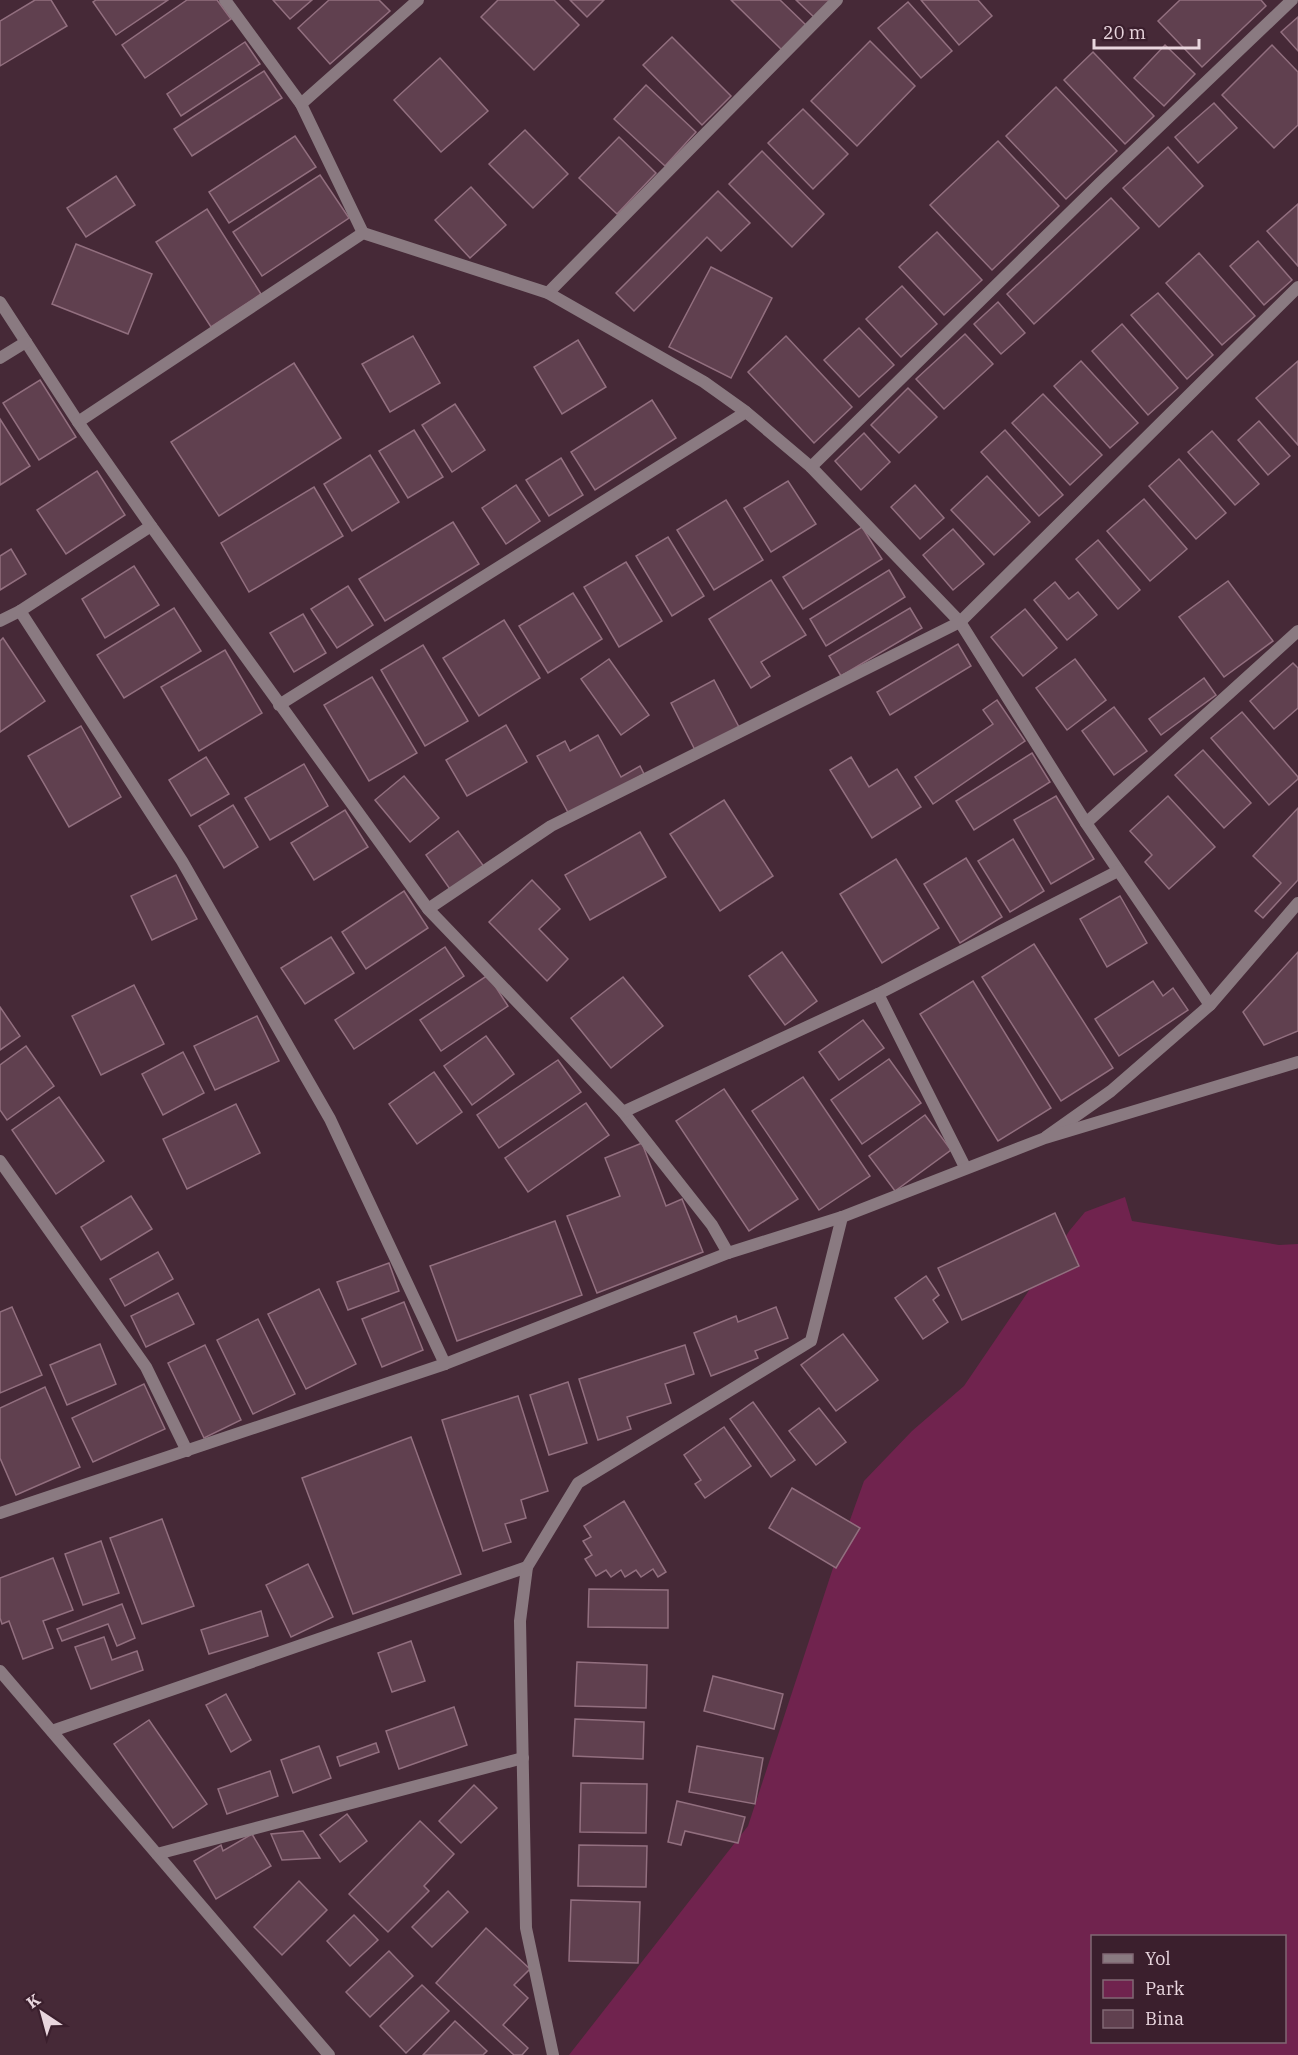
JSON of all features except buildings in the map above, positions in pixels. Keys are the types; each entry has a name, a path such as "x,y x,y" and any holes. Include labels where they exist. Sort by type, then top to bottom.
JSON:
{"street":[{"path":"225,0 301,104 363,233 548,293 704,382 746,412 811,467 960,622 1086,823 1210,1005"},
{"path":"301,104 418,0"},
{"path":"548,293 837,0"},
{"path":"811,467 1100,183 1292,0"},
{"path":"78,422 363,233"},
{"path":"428,909 551,826 960,622 1298,287"},
{"path":"0,302 78,422 151,526 428,909 623,1112 712,1226 728,1253"},
{"path":"0,358 26,342"},
{"path":"279,705 746,412"},
{"path":"0,621 20,611 151,526"},
{"path":"20,611 182,861 330,1119 445,1364"},
{"path":"1086,823 1298,630"},
{"path":"623,1112 878,994 1118,871"},
{"path":"1045,1138 1111,1091 1210,1005 1298,903"},
{"path":"878,994 965,1167"},
{"path":"0,1513 445,1364 728,1253 842,1216 1045,1138 1298,1062"},
{"path":"0,1161 146,1367 187,1451"},
{"path":"553,2055 526,1928 520,1622 527,1567 579,1483 811,1341 842,1216"},
{"path":"52,1731 527,1567"},
{"path":"0,1671 329,2055"},
{"path":"157,1854 523,1758"}],"green space":[{"path":"1125,1197 1132,1221 1279,1245 1298,1244 1298,2055 569,2055 748,1826 864,1481 912,1431 964,1386 1070,1230 1085,1212"}]}
